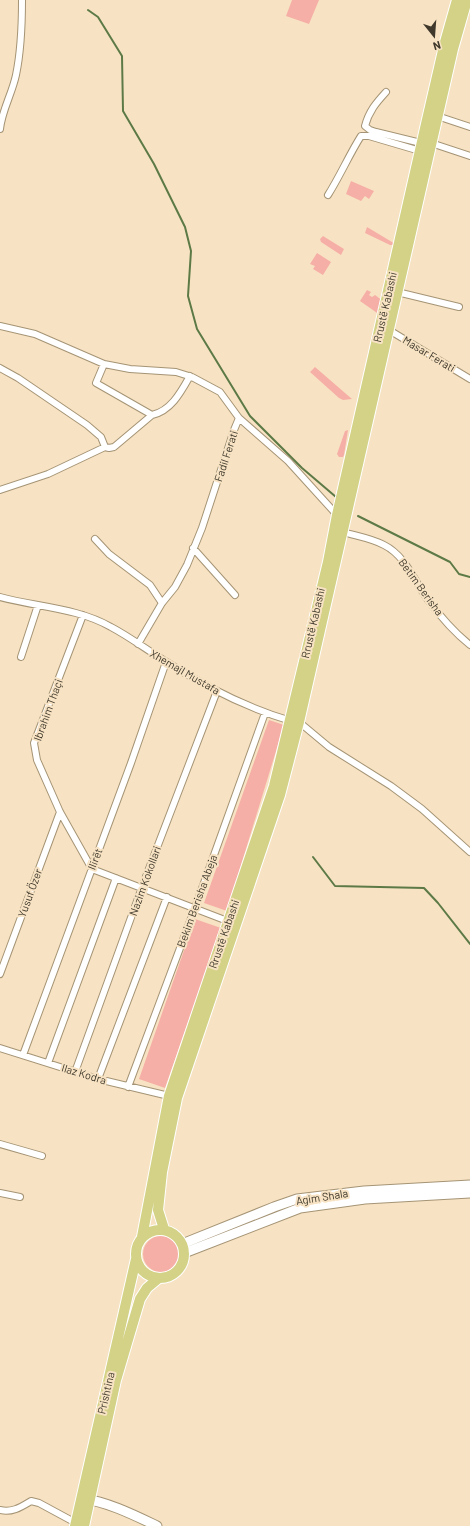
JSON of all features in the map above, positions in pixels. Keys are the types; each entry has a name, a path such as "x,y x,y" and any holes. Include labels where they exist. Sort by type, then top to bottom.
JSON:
{"main road":[{"name":"Rrustë Kabashi","path":"164,1230 158,1210 162,1172 177,1098 295,722 343,532 389,330 445,42 457,0"},
{"name":"Rrustë Kabashi","path":"295,722 337,515 424,146 438,116 453,49 467,0"},
{"name":"Rrustë Kabashi","path":"142,1237 169,1096 232,922"},
{"name":"Agim Shala","path":"183,1248 274,1207 297,1199 364,1190 470,1185"},
{"name":"Agim Shala","path":"183,1248 300,1208 365,1199 470,1193"},
{"path":"142,1237 148,1232 164,1230 175,1234 183,1248"},
{"name":"Prishtina","path":"86,1500 136,1259 135,1251 142,1237"},
{"name":"Prishtina","path":"79,1525 116,1380 140,1299 147,1288 159,1278 170,1276 179,1269 184,1259 183,1248"},
{"path":"136,1259 144,1272 159,1278"},
{"path":"86,1500 158,1526"}],"street":[{"path":"0,129 1,120 16,75 22,0"},
{"path":"386,92 373,106 365,126 370,130 424,146"},
{"path":"438,116 470,127"},
{"path":"328,195 335,184 348,156 361,136 424,146 470,156"},
{"path":"397,292 459,307"},
{"name":"Fadil Ferati","path":"0,326 35,334 104,364 130,369 176,372 190,376 220,392 239,418 202,528 187,565 175,587 162,604 138,644"},
{"name":"Masar Ferati","path":"389,330 470,379"},
{"path":"104,364 96,383 152,415"},
{"path":"0,368 18,378 87,425 101,438 105,447"},
{"path":"0,490 48,474 105,447 114,447 152,415 160,412 170,405 178,396 190,376"},
{"path":"239,418 288,461 337,515"},
{"name":"Betim Berisha","path":"343,532 384,545 396,553 407,565 428,599 446,621 470,645"},
{"path":"95,538 110,554 150,585 162,604"},
{"path":"193,548 235,596"},
{"name":"Xhemajl Mustafa","path":"0,599 83,615 111,626 166,662 217,691 265,713 295,722"},
{"path":"21,657 38,606"},
{"name":"Ibrahim Thaçi","path":"83,615 34,743 37,760 60,812 92,869"},
{"name":"Ilirët","path":"23,1055 131,763 166,662"},
{"name":"Nazim Kokollari","path":"75,1072 142,887 217,691"},
{"name":"Bekim Berisha Abeja","path":"128,1087 195,908 265,713"},
{"path":"295,722 329,747 391,786 422,809 470,852"},
{"name":"Yusuf Özer","path":"0,974 60,812"},
{"path":"92,869 232,922"},
{"path":"48,1063 116,878"},
{"path":"98,1079 167,897"},
{"name":"Ilaz Kodra","path":"0,1048 98,1079 169,1096"},
{"path":"0,1144 42,1156"},
{"path":"0,1193 20,1198"},
{"path":"0,1510 8,1512 31,1501 39,1503 79,1525"}],"shaded area":[{"path":"292,0 319,0 309,24 286,16"},
{"path":"351,181 374,191 369,199 365,196 361,201 346,194"},
{"path":"367,227 397,245 390,245 365,233"},
{"path":"323,236 344,249 341,255 321,242 320,239"},
{"path":"317,253 331,262 323,275 313,269 315,266 310,264"},
{"path":"367,290 371,292 369,295 372,297 375,295 383,301 380,315 360,301"},
{"path":"315,367 352,399 343,400 339,398 310,372"},
{"path":"348,430 344,455 343,457 339,457 337,454 345,431"},
{"path":"269,720 284,725 227,911 204,903"},
{"path":"195,919 221,928 165,1088 139,1079"},
{"path":"165,1236 174,1241 178,1247 178,1261 174,1267 165,1272 157,1272 148,1267 144,1261 143,1250 148,1241 154,1237"}],"waterway":[{"path":"88,10 98,17 122,56 123,111 154,164 185,227 191,251 188,296 197,329 250,416 302,468 336,497"},
{"path":"358,516 450,562 459,574 470,577"},
{"path":"313,857 335,886 424,888 438,903 470,944"}]}
